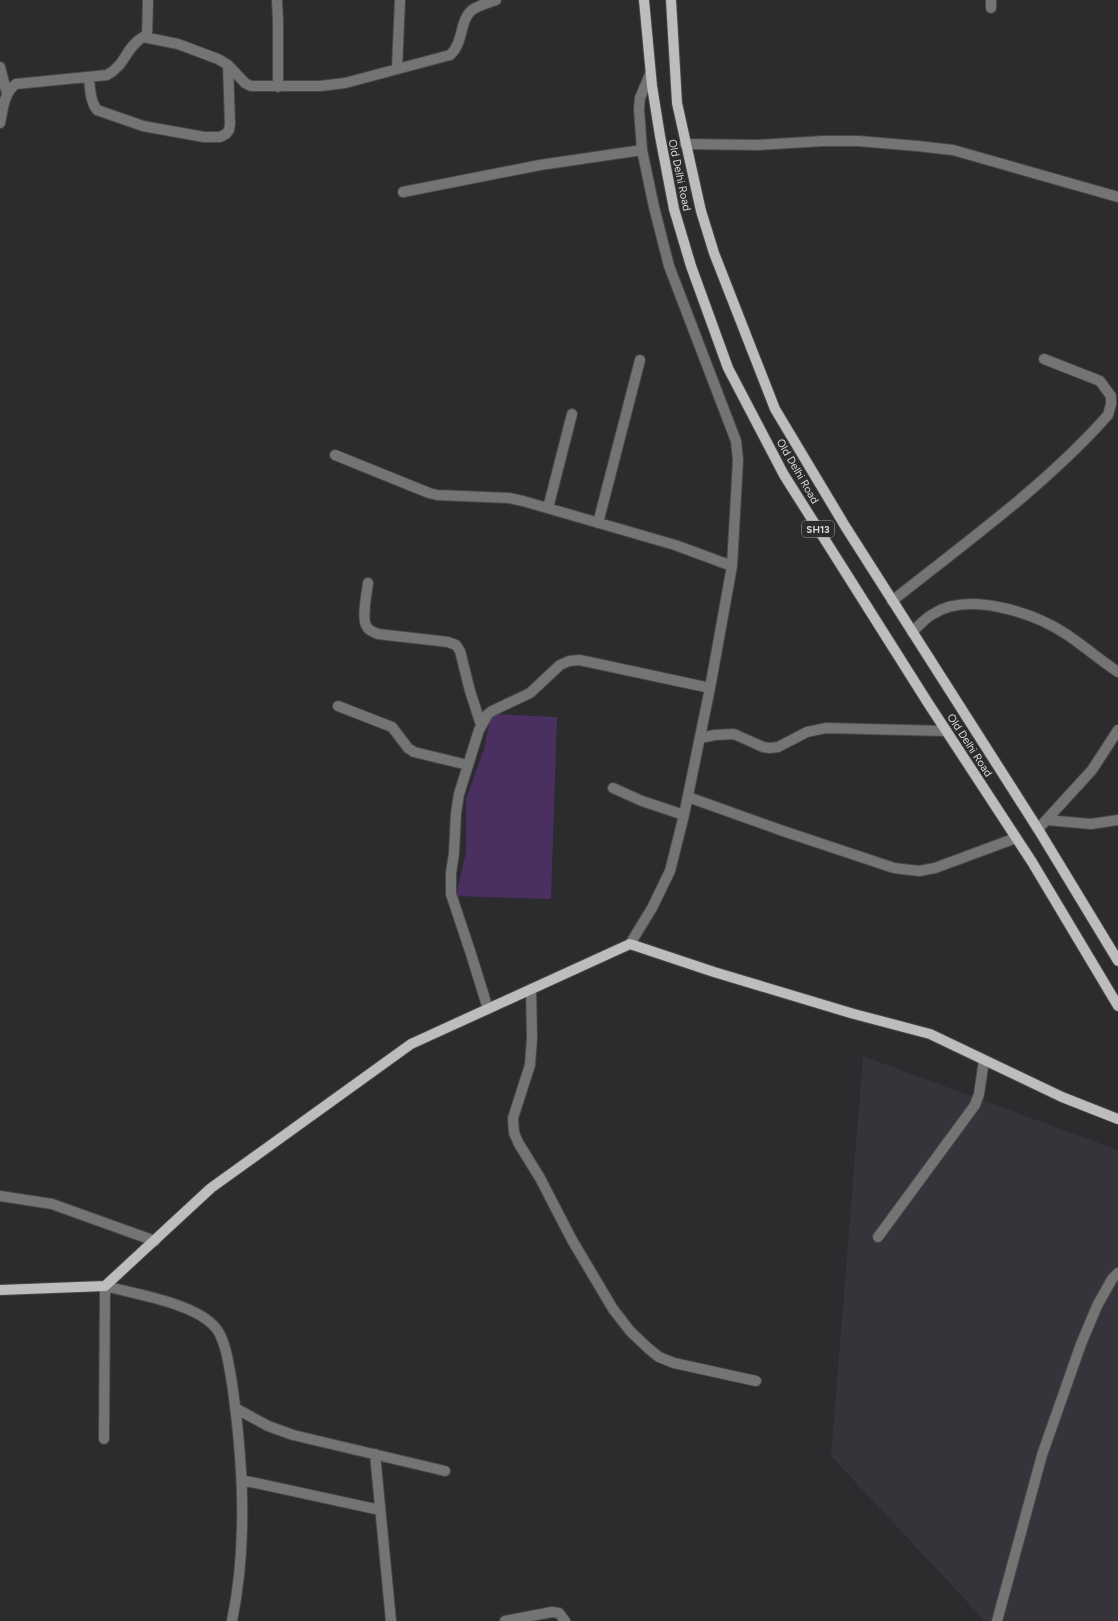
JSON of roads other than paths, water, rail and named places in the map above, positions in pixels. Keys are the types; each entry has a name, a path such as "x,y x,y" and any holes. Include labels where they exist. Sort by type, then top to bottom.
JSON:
{"main road":[{"name":"Old Delhi Road","path":"644,0 650,74 674,209 691,266 728,368 784,475 847,577 1016,838 1118,1006"},
{"name":"Old Delhi Road","path":"671,0 677,103 701,211 714,253 775,409 845,526 1038,830 1118,961"},
{"path":"0,1290 105,1286 211,1188 411,1044 630,944 714,972 854,1014 930,1034 1062,1097 1118,1119"}],"street":[{"path":"147,38 148,0"},
{"path":"277,0 278,87"},
{"path":"397,69 400,0"},
{"path":"0,122 7,94 16,84 107,75 114,71 122,63 135,42 143,37 178,44 218,59 228,65 245,83 250,86 320,86 345,83 450,55 455,51 459,43 466,17 472,5 478,6 496,0"},
{"path":"89,77 92,99 97,110 153,128 214,138 226,134 229,130 228,65"},
{"path":"0,67 7,94"},
{"path":"630,944 652,908 670,871 684,815 710,688 732,566 738,460 736,441 669,266 654,207 642,150 638,104 650,74"},
{"path":"685,144 758,145 823,141 858,141 882,142 953,150 1118,197"},
{"path":"403,192 540,165 642,150"},
{"path":"892,600 978,534 1039,483 1108,415 1111,404 1111,396 1100,382 1044,359"},
{"path":"598,523 640,360"},
{"path":"548,508 572,414"},
{"path":"335,455 429,494 509,498 675,545 732,566"},
{"path":"368,582 364,619 366,626 370,631 378,634 448,642 456,645 460,651 470,691 481,725"},
{"path":"912,632 932,614 954,605 974,604 999,608 1017,612 1040,620 1066,634 1118,672"},
{"path":"488,1009 451,894 451,873 459,794 481,725 492,711 530,693 560,665 578,660 710,688"},
{"path":"338,706 392,727 408,748 414,752 468,765"},
{"path":"700,738 715,735 734,734 763,747 770,748 778,747 806,732 826,728 946,731"},
{"path":"1038,830 1092,770 1118,730"},
{"path":"613,788 634,798 684,815"},
{"path":"688,797 791,834 894,868 907,870 919,871 935,868 1016,838"},
{"path":"1047,820 1091,824 1118,820"},
{"path":"531,989 531,1054 512,1125 519,1144 540,1178 572,1240 613,1309 630,1331 659,1357 674,1363 756,1381"},
{"path":"878,1237 975,1105 979,1094 984,1060"},
{"path":"0,1196 52,1204 155,1241"},
{"path":"997,1621 1042,1455 1081,1344 1097,1306 1112,1279 1118,1273"},
{"path":"104,1439 105,1286 192,1310 206,1318 216,1327 222,1339 229,1368 235,1408 242,1480 242,1548 237,1594 232,1621"},
{"path":"235,1408 279,1430 445,1471"},
{"path":"375,1454 391,1621"},
{"path":"242,1480 380,1510"},
{"path":"505,1621 552,1612 559,1613 565,1621"}]}
